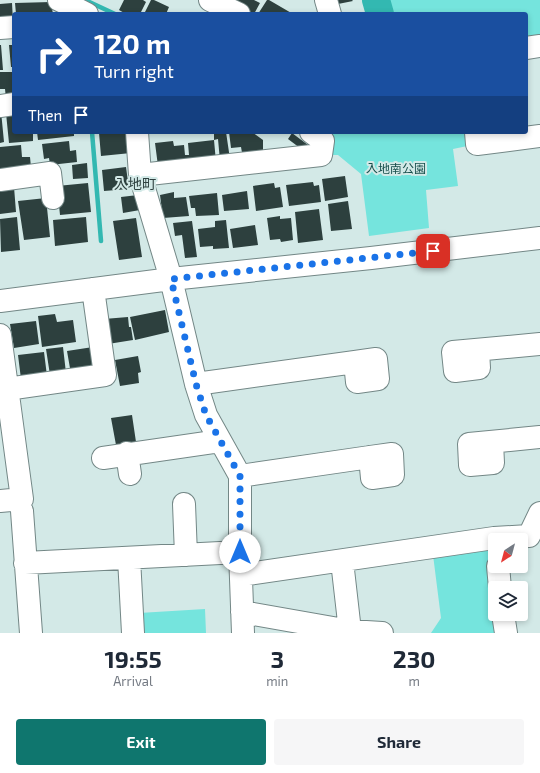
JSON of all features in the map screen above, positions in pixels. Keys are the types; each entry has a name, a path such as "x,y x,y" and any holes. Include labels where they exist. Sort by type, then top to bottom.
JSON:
{"street":[{"path":"59,0 60,12"},
{"path":"59,0 83,12"},
{"path":"210,0 235,12"},
{"path":"326,0 329,12"},
{"path":"0,28 12,27"},
{"path":"528,48 540,46"},
{"path":"0,106 12,104"},
{"path":"137,134 140,175 171,279 196,384 206,415 240,476 242,623 382,633"},
{"path":"140,175 322,155 324,141 314,134"},
{"path":"476,134 477,144 540,136"},
{"path":"0,180 50,173 53,198"},
{"path":"0,301 171,279 371,258 540,238"},
{"path":"7,389 105,375 93,289"},
{"path":"0,335 22,500 0,501"},
{"path":"478,350 540,344"},
{"path":"196,384 355,362"},
{"path":"492,442 540,437"},
{"path":"103,458 128,464 220,441"},
{"path":"240,476 370,457"},
{"path":"184,504 186,555"},
{"path":"22,511 30,633"},
{"path":"528,536 540,513"},
{"path":"242,575 488,542"},
{"path":"26,563 240,552"},
{"path":"129,558 133,633"},
{"path":"342,561 350,631"},
{"path":"504,621 506,633"}],"green space":[{"path":"383,0 540,0 540,46 528,48 528,12 386,12"},
{"name":"入地南公園","path":"326,134 476,134 477,144 453,149 458,186 426,190 429,228 369,236 361,174 338,155 321,155"},
{"path":"488,544 488,573 495,573 495,581 488,581 488,621 498,621 502,633 431,633 441,618 432,547"},
{"path":"205,609 206,633 139,633 139,613"}],"building":[{"path":"124,0 143,0 146,2 141,12 122,12 119,10"},
{"path":"151,0 169,7 167,12 145,12"},
{"path":"236,0 254,0 260,3 255,12 248,12 233,4"},
{"path":"267,0 269,0 290,12 259,12"},
{"path":"337,0 352,0 353,1 338,4"},
{"path":"51,2 53,12 16,12 15,3"},
{"path":"12,3 12,21 0,22 0,4"},
{"path":"1,45 3,70 0,70"},
{"path":"9,45 12,45 11,67"},
{"path":"0,72 12,72 12,98 6,99 5,89 0,89"},
{"path":"0,111 4,142 0,143"},
{"path":"12,112 12,134 33,134 33,141 9,143 6,113"},
{"path":"37,134 74,134 74,136 38,140"},
{"path":"99,134 129,134 131,153 101,156"},
{"path":"214,134 226,134 230,159 220,161 218,139 214,140"},
{"path":"229,134 255,134 263,140 263,155 243,158 241,147 231,148"},
{"path":"291,134 293,134 308,145 304,151 288,139"},
{"path":"214,140 216,162 158,166 155,143 173,141 174,146 184,145 185,155 189,155 188,143"},
{"path":"69,141 70,151 76,150 77,162 50,165 49,158 44,159 42,144"},
{"path":"21,145 22,157 30,157 31,167 0,171 0,147"},
{"path":"87,163 88,178 73,179 72,165"},
{"path":"126,167 129,189 104,191 102,170"},
{"path":"345,176 348,197 325,201 322,179"},
{"path":"313,182 314,186 319,185 321,202 289,206 286,185"},
{"path":"88,183 91,212 60,215 57,186"},
{"path":"274,183 275,188 280,187 283,207 256,211 253,186"},
{"path":"14,187 16,212 0,214 0,188"},
{"path":"247,191 249,209 224,211 222,195"},
{"path":"174,192 174,198 186,197 189,216 163,218 160,195"},
{"path":"217,193 219,215 196,216 195,208 191,208 189,196"},
{"path":"138,195 140,210 123,213 121,197"},
{"path":"46,198 50,237 24,240 18,201"},
{"path":"348,201 352,229 331,231 328,204"},
{"path":"319,209 323,240 298,243 295,212"},
{"path":"280,216 280,219 291,218 293,240 281,242 280,239 270,240 267,218"},
{"path":"17,217 20,250 1,252 0,219"},
{"path":"86,217 88,242 55,246 53,220"},
{"path":"136,218 142,257 119,260 113,221"},
{"path":"226,220 229,248 213,249 213,246 200,247 198,229 215,227 215,221"},
{"path":"192,221 197,257 185,258 182,235 175,236 173,223"},
{"path":"255,225 258,245 233,248 230,229"},
{"path":"165,310 169,332 135,340 130,317"},
{"path":"55,314 57,322 73,320 76,342 42,347 38,316"},
{"path":"128,317 133,340 108,344 104,319"},
{"path":"36,321 39,344 14,348 10,324"},
{"path":"63,347 66,373 50,375 46,349"},
{"path":"93,347 96,371 71,374 67,351"},
{"path":"44,352 47,376 21,379 18,355"},
{"path":"138,356 141,372 138,373 139,383 120,386 115,360"},
{"path":"132,415 136,442 116,445 111,418"}],"waterway":[{"path":"85,0 111,12"},
{"path":"376,0 379,12"},
{"path":"92,134 101,241"}],"district":[{"name":"入地町","path":"135,184"}],"route":[{"path":"240,552 240,476 206,415 196,384 171,279 433,251"}]}
